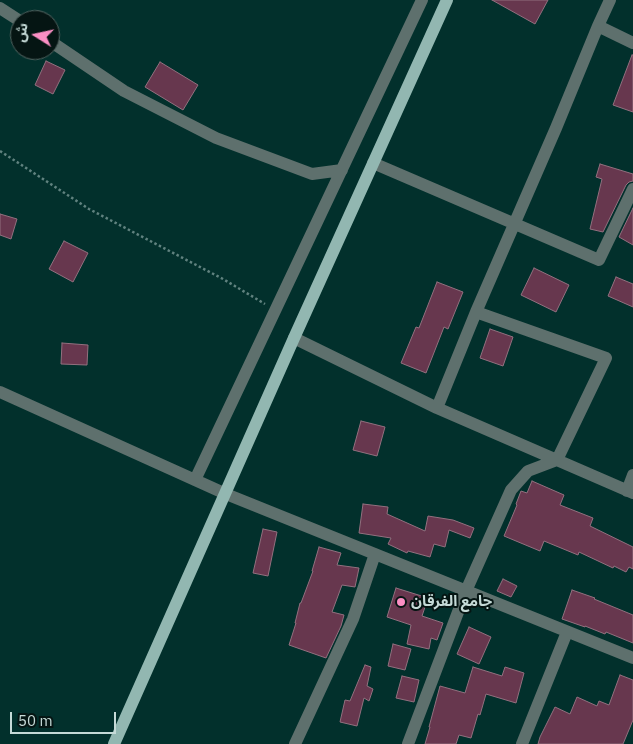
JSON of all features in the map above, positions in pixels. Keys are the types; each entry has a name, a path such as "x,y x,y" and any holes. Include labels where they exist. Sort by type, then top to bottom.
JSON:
{"main road":[{"path":"114,744 294,338 447,0"}],"street":[{"path":"195,480 422,0"},
{"path":"437,408 476,312 610,0"},
{"path":"598,26 633,43"},
{"path":"60,48 124,90 216,138 312,174 342,170"},
{"path":"373,163 599,260 633,189"},
{"path":"408,744 466,591 511,490 528,471 557,460 606,358 476,312"},
{"path":"294,338 437,408 630,492 633,475"},
{"path":"0,392 226,494 633,658"},
{"path":"295,744 353,619 375,554"},
{"path":"522,744 566,632"}],"path":[{"path":"0,151 89,209 222,279 276,311"}],"building":[{"path":"492,0 548,0 535,24"},
{"path":"633,55 633,112 613,105"},
{"path":"46,61 65,70 53,94 35,85"},
{"path":"160,62 198,85 183,110 145,87"},
{"path":"600,164 633,174 633,181 626,185 603,232 590,229 602,179 596,177"},
{"path":"633,208 633,245 619,237"},
{"path":"0,214 17,219 11,239 0,235"},
{"path":"64,241 88,253 73,282 49,269"},
{"path":"534,268 569,285 556,312 521,295"},
{"path":"616,277 633,284 633,307 608,296"},
{"path":"437,282 463,292 448,329 444,327 426,373 401,363 416,327 419,328"},
{"path":"490,329 513,337 503,366 480,358"},
{"path":"62,343 88,345 87,365 61,364"},
{"path":"361,421 385,427 377,456 353,450"},
{"path":"532,481 564,495 560,505 593,518 590,526 633,547 633,569 629,567 626,572 614,566 613,568 579,552 578,555 544,541 540,551 504,536 521,491 527,493"},
{"path":"363,504 388,507 387,514 425,531 428,516 453,520 474,528 470,538 449,530 445,547 434,544 430,557 408,551 407,553 388,544 391,538 359,533"},
{"path":"263,529 277,532 268,576 253,573"},
{"path":"319,547 341,553 337,565 359,568 355,587 342,585 332,612 344,615 326,658 289,645 300,603 313,571"},
{"path":"503,579 517,586 511,597 497,591"},
{"path":"396,588 428,598 422,616 443,623 437,640 431,638 429,649 407,644 411,625 387,617"},
{"path":"572,590 633,615 633,643 606,632 605,634 562,619"},
{"path":"469,627 491,637 479,664 457,654"},
{"path":"393,644 411,649 405,670 388,666"},
{"path":"365,665 371,667 367,686 373,689 369,701 364,698 357,726 340,722 345,700 350,701"},
{"path":"473,667 502,676 505,667 524,673 516,703 486,694 471,738 459,735 456,744 425,744 440,686 465,693"},
{"path":"620,675 633,680 633,720 623,744 538,744 555,707 570,714 577,697 597,706 599,701 609,705"},
{"path":"402,676 419,680 414,702 396,698"}],"place":[{"name":"جامع الفرقان","path":"401,602"}]}
